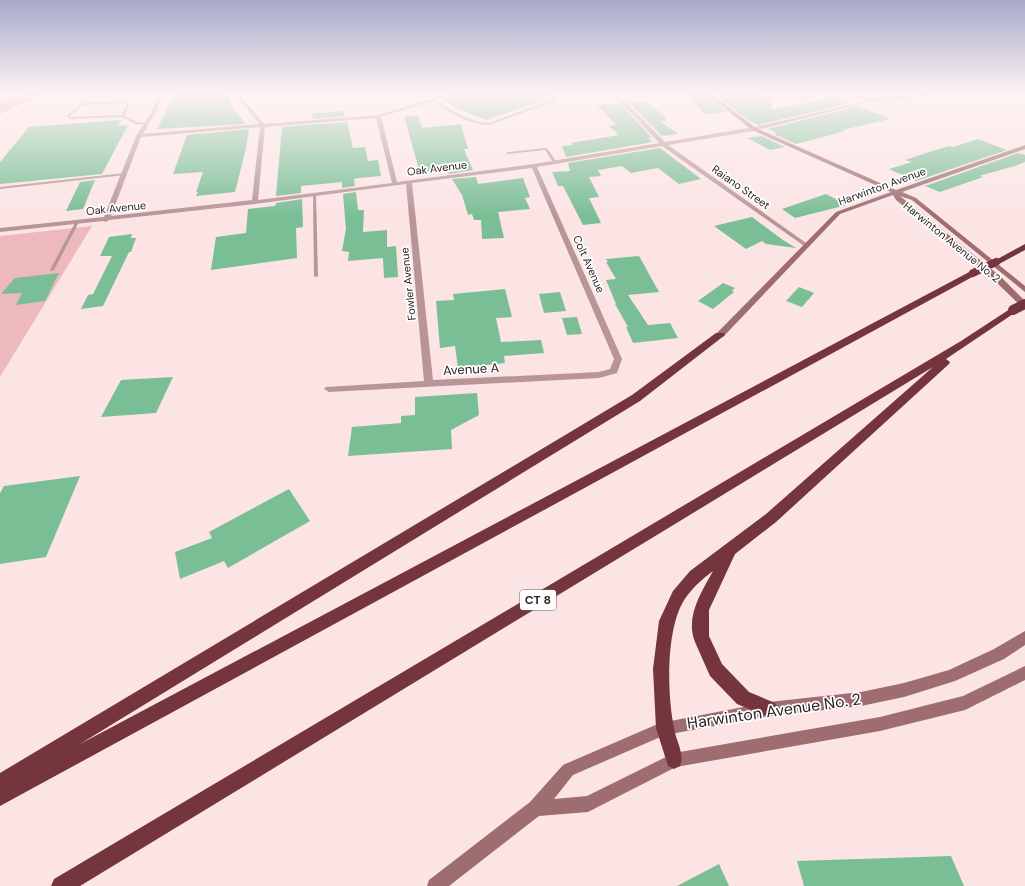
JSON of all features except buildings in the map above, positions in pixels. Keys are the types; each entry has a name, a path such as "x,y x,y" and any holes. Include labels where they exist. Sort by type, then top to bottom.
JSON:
{"highway":[{"path":"0,797 973,273 1025,247"},
{"name":"CT 8","path":"61,886 965,343 1021,306"},
{"path":"0,783 636,398 720,334"},
{"path":"674,760 665,728 661,669 667,621 678,596 695,576 772,518 965,343"},
{"path":"730,551 701,609 700,637 716,670 743,698 769,709"}],"main road":[{"path":"764,133 895,192"},
{"name":"Harwinton Avenue","path":"720,334 838,213 1025,147"},
{"name":"Harwinton Avenue No. 2","path":"895,192 914,199 1025,290"},
{"name":"Harwinton Avenue No. 2","path":"895,192 898,199 997,278 1021,306"},
{"name":"Harwinton Avenue No. 2","path":"435,886 536,808 568,770 665,728 769,709 861,698 904,690 950,676 1000,654 1025,637"},
{"name":"Harwinton Avenue No. 2","path":"536,808 588,804 674,760 894,721 965,703 1025,673"}],"street":[{"path":"106,220 142,133"},
{"path":"140,136 173,133"},
{"path":"255,202 262,133"},
{"path":"382,133 395,184"},
{"name":"Raiano Street","path":"653,133 664,145 807,246"},
{"name":"Oak Avenue","path":"0,230 106,220 534,166 730,133"},
{"name":"Colt Avenue","path":"534,166 618,359 614,371"},
{"name":"Fowler Avenue","path":"409,182 429,384"},
{"name":"Avenue A","path":"329,389 599,374 614,371"}],"lane":[{"path":"508,153 546,149 555,163"},
{"path":"0,188 124,174"},
{"path":"314,194 316,276"},
{"path":"52,270 77,222"}],"shaded area":[{"path":"92,226 0,377 0,236"}]}
